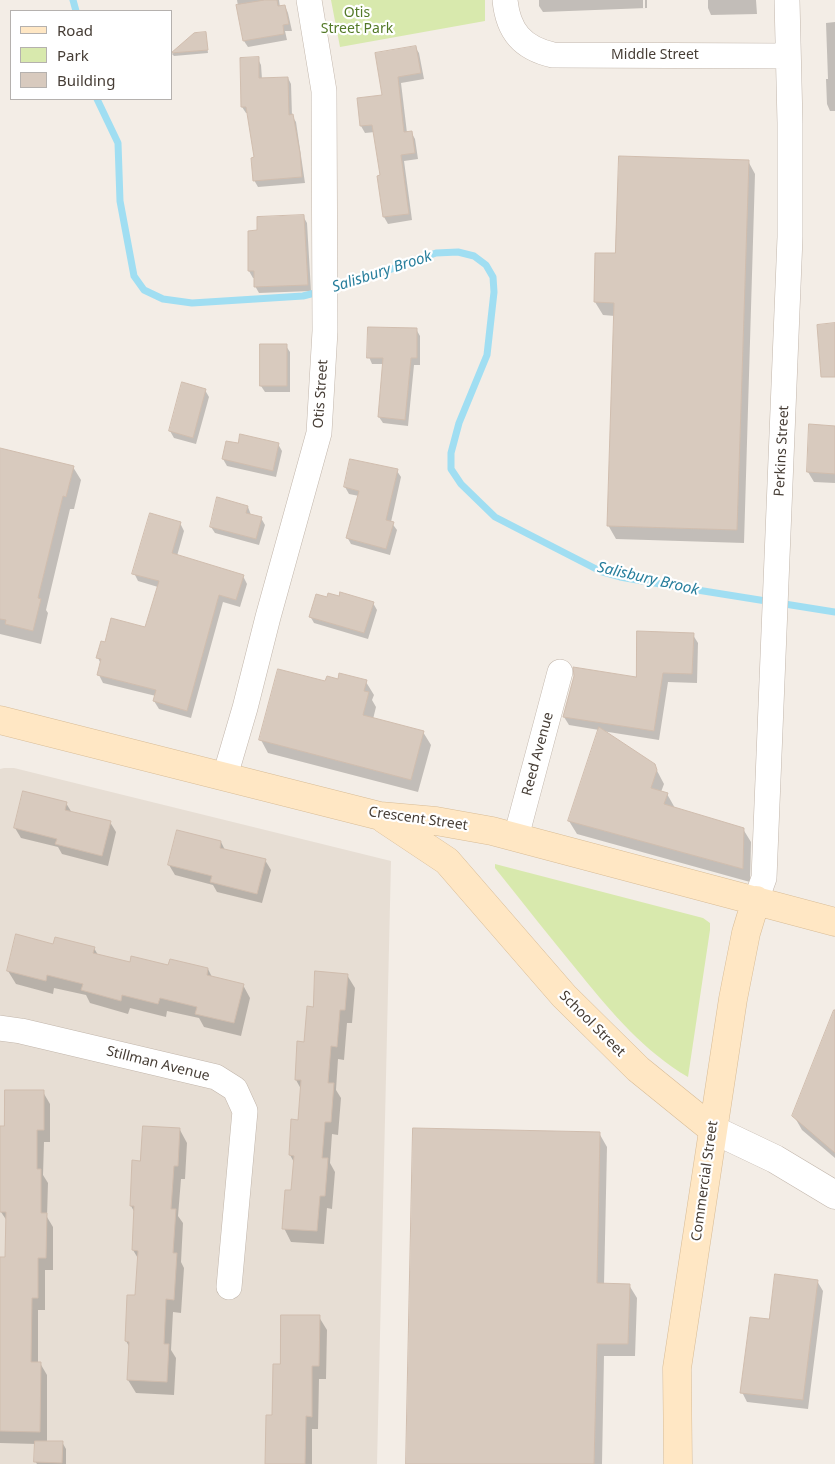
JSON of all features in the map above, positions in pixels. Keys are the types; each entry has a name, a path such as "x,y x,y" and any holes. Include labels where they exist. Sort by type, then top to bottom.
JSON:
{"main road":[{"name":"Crescent Street","path":"0,720 380,816 436,821 492,831 835,922"},
{"name":"School Street","path":"380,816 447,861 572,1004 638,1069 712,1129"},
{"name":"Commercial Street","path":"678,1464 677,1368 712,1129 738,970 756,900"}],"street":[{"name":"Otis Street","path":"225,776 319,433 325,311 324,91 309,0"},
{"name":"Middle Street","path":"505,0 510,25 516,34 525,43 542,52 564,55 788,56"},
{"name":"Perkins Street","path":"756,900 764,878 790,237 790,123 786,0"},
{"name":"Reed Avenue","path":"516,837 560,672"},
{"name":"Stillman Avenue","path":"0,1028 21,1031 216,1077 235,1089 245,1111 229,1287"},
{"name":"School Street","path":"712,1129 775,1159 835,1195"}],"shaded area":[{"path":"14,768 391,861 377,1464 0,1464 0,769"}],"green space":[{"name":"Otis Street Park","path":"331,0 485,0 485,21 340,47"},
{"path":"495,864 703,918 710,923 688,1077 643,1044 617,1017 570,962 495,868"}],"building":[{"path":"277,0 278,6 285,5 289,24 283,25 284,34 243,41 236,5"},
{"path":"206,32 208,50 172,53 172,52 194,33"},
{"path":"416,46 421,73 398,77 404,132 412,131 415,153 401,155 409,214 383,217 377,176 380,175 372,125 360,126 357,98 382,95 375,53"},
{"path":"259,57 259,78 288,77 289,115 293,114 302,177 253,181 251,158 254,157 246,107 241,107 240,58"},
{"path":"619,156 749,160 737,530 607,526 614,303 594,302 595,253 615,253"},
{"path":"304,215 308,285 254,287 254,271 248,271 248,231 257,230 257,217"},
{"path":"835,323 835,377 821,377 817,325"},
{"path":"368,327 417,328 417,358 411,358 405,420 378,417 383,358 367,358"},
{"path":"260,344 287,344 287,386 260,386"},
{"path":"182,382 206,389 193,438 169,431"},
{"path":"809,424 835,426 835,474 807,472"},
{"path":"240,434 279,443 273,471 222,459 226,441 238,443"},
{"path":"0,448 74,466 66,497 63,496 38,598 41,599 33,631 5,624 6,620 0,619"},
{"path":"350,459 398,469 386,520 394,522 386,549 346,538 359,491 344,487"},
{"path":"217,497 248,506 246,513 262,517 256,539 210,527"},
{"path":"150,513 181,522 172,553 244,575 236,600 219,595 187,711 153,701 156,690 97,675 101,659 96,658 101,641 105,642 111,618 145,627 159,581 132,574"},
{"path":"340,592 374,602 364,633 309,617 316,594 327,597 328,593 339,596"},
{"path":"637,631 694,633 692,674 663,673 654,731 563,717 574,676 573,667 636,677"},
{"path":"278,669 325,681 327,676 338,679 339,673 367,680 364,691 369,692 363,715 424,731 411,780 259,740"},
{"path":"599,727 655,764 657,770 651,788 668,793 664,804 744,828 743,869 568,821"},
{"path":"23,791 67,802 65,810 111,821 102,856 55,844 57,839 14,828"},
{"path":"177,830 221,841 220,848 266,859 257,894 210,882 212,876 168,865"},
{"path":"16,934 53,944 55,937 95,947 93,953 130,962 131,956 168,965 170,959 208,968 207,975 244,984 234,1023 195,1014 197,1007 160,998 158,1004 122,995 121,1001 81,990 83,984 47,975 46,981 7,971"},
{"path":"315,971 348,974 345,1010 340,1010 337,1047 331,1046 328,1083 334,1083 331,1122 325,1122 322,1158 328,1158 325,1196 320,1196 317,1231 282,1229 285,1190 291,1190 294,1156 289,1155 291,1119 298,1120 301,1080 295,1080 297,1041 304,1042 307,1006 313,1007"},
{"path":"835,1010 835,1153 792,1116"},
{"path":"5,1090 44,1090 44,1130 37,1130 37,1169 41,1169 41,1213 47,1213 46,1258 38,1258 38,1298 32,1298 31,1362 41,1362 40,1432 0,1431 0,1257 5,1257 6,1212 0,1212 0,1126 4,1126"},
{"path":"143,1126 180,1128 178,1166 174,1166 171,1209 176,1209 173,1253 177,1253 174,1300 166,1299 164,1344 169,1344 167,1382 127,1380 129,1342 125,1341 127,1295 135,1295 138,1251 132,1250 134,1206 130,1206 132,1160 140,1161"},
{"path":"413,1128 600,1132 597,1283 630,1284 628,1344 597,1344 594,1464 406,1464"},
{"path":"775,1274 818,1280 803,1400 740,1393 750,1317 769,1319"},
{"path":"281,1315 320,1315 319,1366 312,1366 312,1417 306,1416 305,1464 265,1464 266,1415 272,1415 273,1364 280,1364"},
{"path":"35,1441 63,1441 62,1463 34,1462"}],"waterway":[{"name":"Salisbury Brook","path":"73,0 76,10"},
{"name":"Salisbury Brook","path":"97,100 118,143 120,201 134,276 144,290 163,299 192,303 303,296 350,284 436,253 458,252 474,256 486,265 493,277 494,292 487,355 459,423 451,453 451,469 461,484 495,517 602,572 666,585 835,612"}]}
